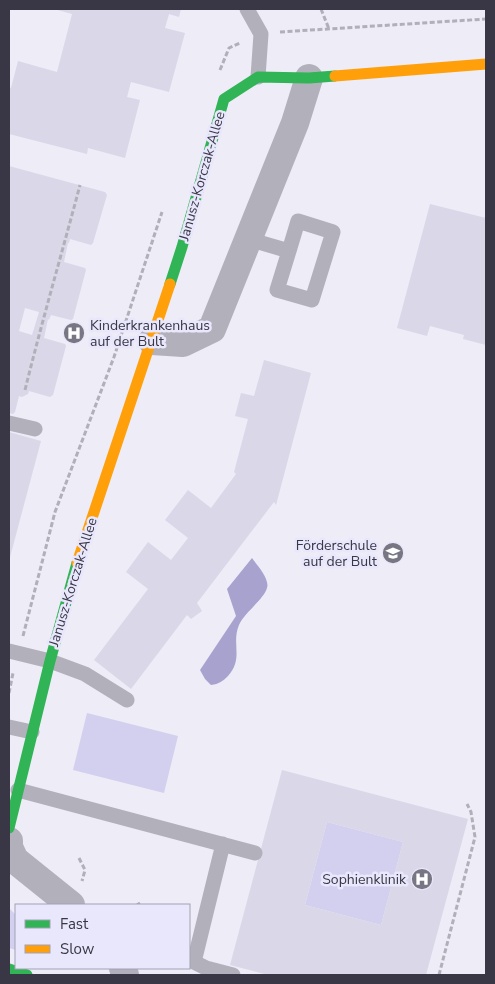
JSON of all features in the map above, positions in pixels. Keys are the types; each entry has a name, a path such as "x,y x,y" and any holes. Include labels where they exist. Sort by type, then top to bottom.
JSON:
{"street":[{"path":"258,77 309,78 486,64"},
{"name":"Janusz-Korczak-Allee","path":"9,828 50,660 74,572 182,247 224,99 258,77"},
{"path":"152,341 183,343 212,329 294,123 309,78"},
{"path":"9,841 9,847 16,860 76,896"},
{"path":"9,969 27,975"}],"lane":[{"path":"247,9 261,34 258,77"},
{"path":"298,222 333,232 312,300 277,290 289,251 298,222"},
{"path":"248,238 289,251"},
{"path":"9,423 35,428"},
{"path":"9,650 50,660 85,674 127,700"},
{"path":"9,727 32,732"},
{"path":"18,790 255,853"},
{"path":"223,844 194,962 206,968 232,975"}],"path":[{"path":"321,9 329,29"},
{"path":"26,390 44,313 80,185"},
{"path":"439,975 474,837 471,812 467,804"},
{"path":"76,896 85,870 79,858"}],"shaded area":[{"path":"252,558 267,580 267,588 239,625 233,669 223,681 211,685 200,670 236,616 227,589"},
{"path":"87,713 178,736 164,793 73,770"},
{"path":"327,822 403,842 381,925 305,905"},
{"path":"9,908 15,914 15,950 9,948"}],"building":[{"path":"54,9 181,9 179,17 169,14 165,28 185,33 169,92 131,82 127,97 140,100 125,158 88,148 87,154 9,134 9,87 11,88 18,61 57,72 72,14"},
{"path":"9,166 105,192 107,195 93,243 91,245 70,239 68,243 64,262 85,268 86,270 73,319 51,315 48,319 44,338 65,344 66,346 53,395 50,397 29,391 28,394 22,397 19,396 15,412 13,414 9,413","holes":["25,308 39,312 32,335 19,331"]},
{"path":"430,204 486,218 486,345 463,339 464,335 430,326 427,336 397,328"},
{"path":"264,360 311,373 276,505 274,502 197,603 202,611 191,619 187,615 131,689 94,660 148,589 126,572 148,542 171,560 188,538 165,520 188,490 211,508 236,474 234,472 248,419 235,416 241,393 254,396"},
{"path":"9,432 41,441 9,561"},
{"name":"Sophienklinik","path":"282,770 468,819 426,975 268,975 230,965","holes":["327,822 403,842 381,925 305,905"]}],"traffic: fast":[{"path":"170,284 224,99 258,77 309,78 335,76"},
{"path":"9,828 50,661 77,563"},
{"path":"9,969 27,975"}],"traffic: slow":[{"path":"335,76 486,64"},
{"path":"77,563 170,284"}],"place":[{"name":"Kinderkrankenhaus auf der Bult","path":"74,333"},
{"name":"Förderschule auf der Bult","path":"393,553"},
{"name":"Sophienklinik","path":"422,879"}]}
